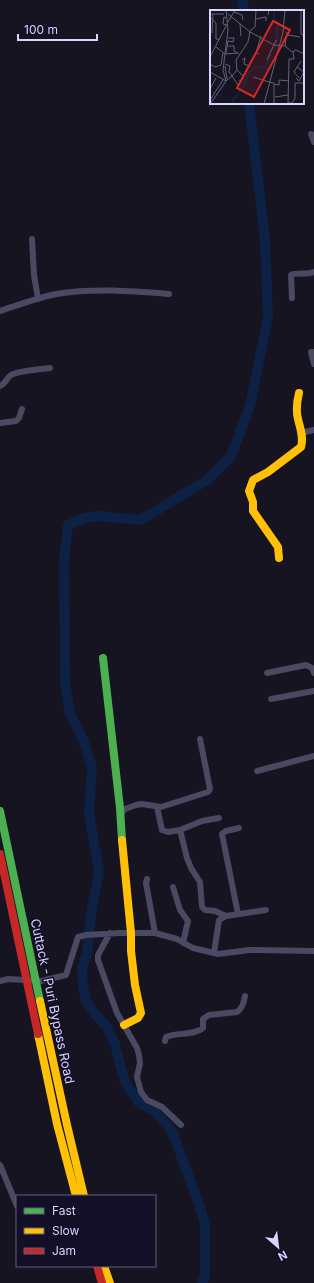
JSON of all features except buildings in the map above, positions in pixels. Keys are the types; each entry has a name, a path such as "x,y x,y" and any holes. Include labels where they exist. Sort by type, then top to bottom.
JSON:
{"main road":[{"path":"279,558 278,547 253,511 253,502 249,491 253,480 268,472 301,447 303,441 298,419 297,400 299,393"},
{"path":"103,658 120,815 131,933 131,951 135,985 141,1013 138,1018 124,1025"},
{"name":"Cuttack - Puri Bypass Road","path":"0,811 67,1125 84,1195"},
{"name":"Cuttack - Puri Bypass Road","path":"0,854 57,1124 76,1195"},
{"path":"97,1267 102,1283"},
{"path":"104,1267 110,1283"}],"street":[{"path":"314,135 311,134 314,142"},
{"path":"32,239 34,275 38,299"},
{"path":"292,298 291,275 295,273 305,274 314,272"},
{"path":"0,311 54,295 102,290 169,294"},
{"path":"314,352 311,352 314,364"},
{"path":"0,386 4,384 8,377 14,374 50,368"},
{"path":"0,423 16,421 19,418 22,409"},
{"path":"301,433 314,430"},
{"path":"267,673 306,665 312,668 314,673"},
{"path":"271,699 314,691"},
{"path":"120,815 125,809 136,805 142,804 161,807 208,792 210,789 200,739"},
{"path":"258,771 314,756"},
{"path":"157,807 162,830 168,832 180,830 202,821 219,818"},
{"path":"238,914 222,834 226,831 239,828"},
{"path":"180,830 187,858 191,868 200,882 202,907 204,910 215,911 226,916"},
{"path":"147,879 146,883 155,933"},
{"path":"173,886 180,910 188,921 183,943"},
{"path":"214,953 219,920 226,916 266,910"},
{"path":"107,933 98,955 98,960 117,1013 137,1048 139,1055 139,1086 147,1100 162,1107 181,1125"},
{"path":"0,981 8,979 41,981 66,975 78,938 86,935 107,933 155,933 177,939 193,948 218,954 250,950 314,951"},
{"path":"165,1041 166,1037 171,1035 199,1031 203,1028 203,1018 209,1015 237,1012 244,1004 245,996"},
{"path":"0,1165 16,1204"}],"waterway":[{"path":"242,0 244,10"},
{"path":"202,1283 205,1276 205,1225 172,1131 153,1110 139,1103 125,1082 114,1041 106,1026 86,1001 82,969 87,954 91,913 99,872 89,813 92,768 84,742 70,713 65,682 64,560 68,525 84,518 98,516 141,520 207,480 231,456 250,406 268,317 265,240 249,104"}],"traffic: fast":[{"path":"103,658 120,808 122,840"},
{"path":"0,811 40,1001"}],"traffic: slow":[{"path":"279,558 278,547 253,511 253,502 249,491 253,480 268,472 301,447 302,436 297,413 299,393"},
{"path":"122,840 131,933 131,951 135,985 141,1013 138,1018 124,1025"},
{"path":"40,1001 84,1195"},
{"path":"38,1034 57,1124 76,1195"},
{"path":"104,1267 110,1283"}],"traffic: jam":[{"path":"0,854 38,1034"},
{"path":"97,1267 102,1283"}]}
